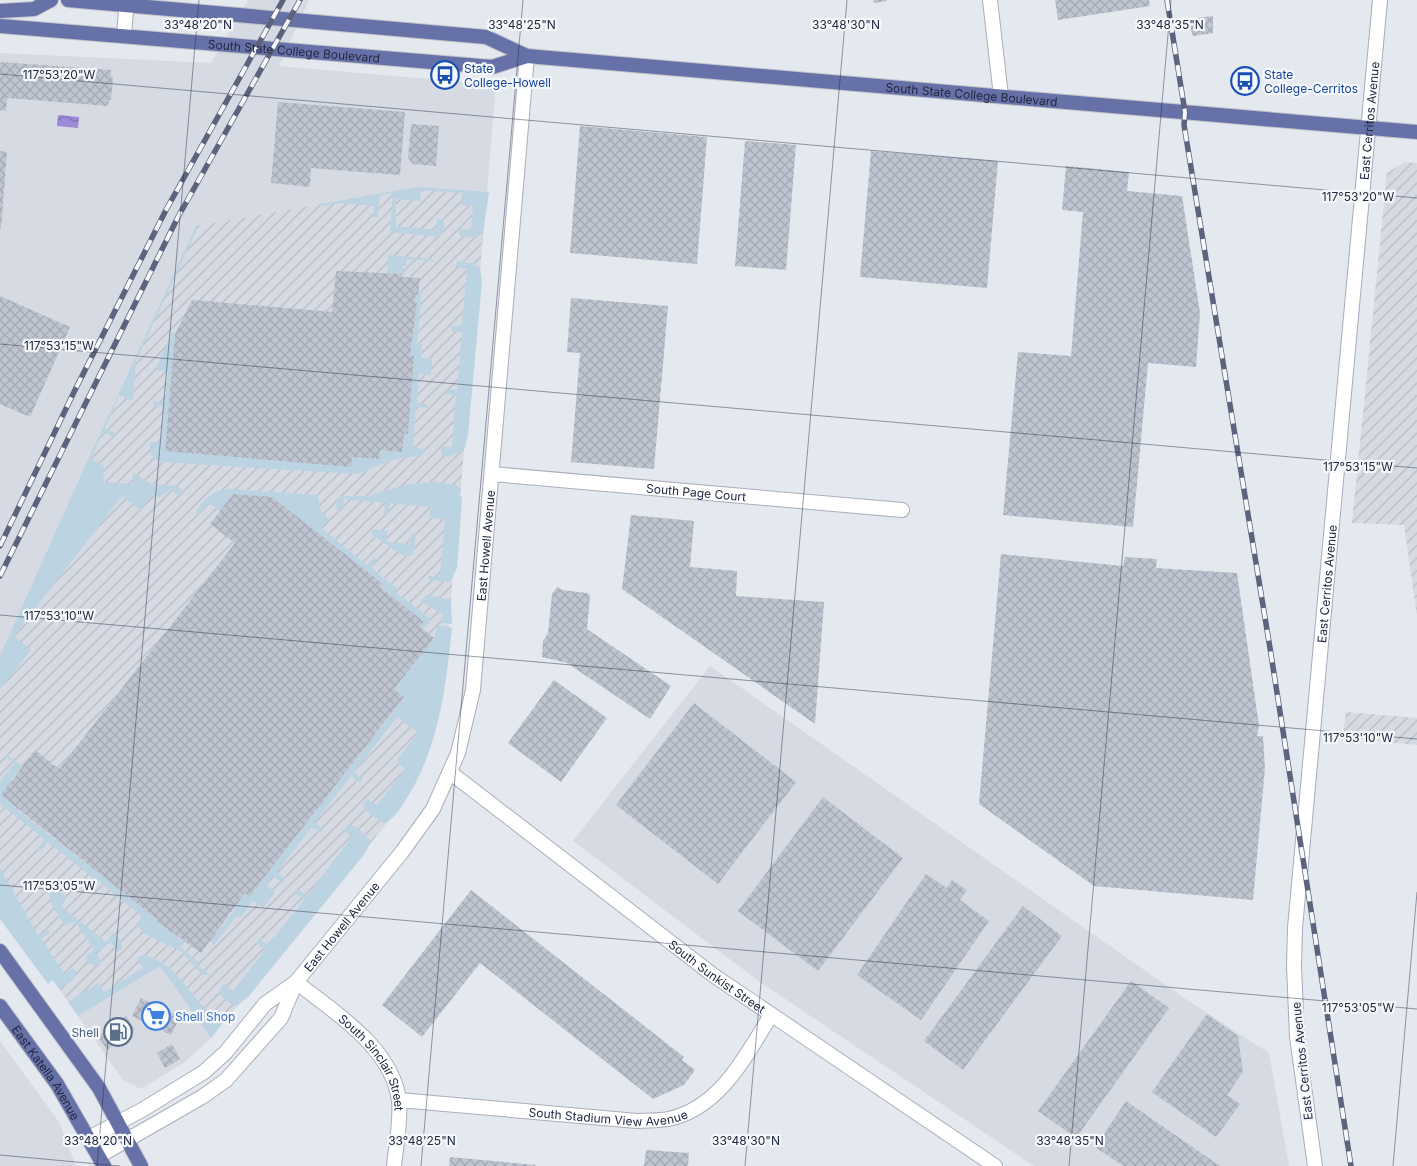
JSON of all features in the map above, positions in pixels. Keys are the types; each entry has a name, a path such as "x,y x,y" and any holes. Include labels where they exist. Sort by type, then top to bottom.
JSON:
{"main road":[{"path":"0,11 34,9 51,0"},
{"name":"South State College Boulevard","path":"68,0 126,3 486,37 527,56 1417,132"},
{"name":"South State College Boulevard","path":"0,26 492,67 527,56"},
{"path":"0,951 89,1074 119,1123 141,1166"},
{"name":"East Katella Avenue","path":"0,1006 57,1084 102,1161"}],"street":[{"path":"990,0 1001,96"},
{"name":"East Cerritos Avenue","path":"1315,1166 1296,1030 1295,928 1380,0"},
{"path":"124,35 126,3"},
{"name":"East Howell Avenue","path":"90,1138 186,1084 211,1066 265,1004 296,982 420,829 451,773 464,734 472,690 527,56"},
{"name":"South Page Court","path":"492,474 902,510"},
{"name":"South Sunkist Street","path":"451,773 693,960 771,1016 994,1166"},
{"name":"East Howell Avenue","path":"102,1161 128,1140 202,1097 236,1070 281,1018 296,982"},
{"name":"South Sinclair Street","path":"296,982 369,1044 389,1069 399,1100 394,1166"},
{"name":"South Stadium View Avenue","path":"399,1100 637,1121 667,1119 685,1114 716,1094 740,1064 771,1016"}],"shaded area":[{"path":"248,0 309,0 279,66 486,84 492,87 495,95 487,192 418,187 196,226 0,656 0,53 211,63"},
{"path":"1405,162 1417,163 1417,616 1404,525 1352,523 1387,173"},
{"path":"418,187 487,192 444,677 391,818 211,1038 160,966 78,1016 53,980 0,890 0,656 196,226"},
{"path":"418,187 489,192 483,234 474,238 459,235 459,229 471,230 473,206 461,205 462,193 421,190 420,201 396,199 396,226 436,230 437,219 442,219 444,222 443,234 440,237 390,232 393,193 380,195 378,217 374,217 374,206 343,203 323,206 321,204"},
{"path":"199,225 136,361 133,399 130,400 119,395 105,428 115,433 114,437 103,432 91,459 104,466 103,482 132,484 133,474 135,474 151,484 178,486 182,490 179,496 170,490 159,498 153,494 141,510 122,496 14,636 31,650 0,689 0,656 196,226"},
{"path":"388,255 432,259 435,261 407,259 406,266 402,266 405,274 387,273"},
{"path":"459,261 474,264 480,268 482,282 468,435 464,450 447,457 441,454 441,447 452,447 456,395 445,394 445,389 457,390 462,332 451,331 451,326 462,326 467,269 456,267 456,263"},
{"path":"418,291 422,291 417,344 422,344 421,358 432,359 431,375 419,374 417,403 428,405 428,408 416,407 413,448 425,449 423,455 393,460 357,474 162,462 153,457 150,442 161,442 164,406 153,405 153,401 165,402 168,372 156,370 172,332 352,457 379,459 380,450 402,452 404,434 408,434 414,357 410,356 417,302 415,301"},
{"path":"434,482 455,485 461,488 457,568 450,582 429,580 428,576 440,577 445,519 430,518 430,507 390,503 388,515 384,514 385,503 344,499 343,510 336,509 337,498 340,496 368,496 408,484"},
{"path":"225,489 317,495 321,511 329,519 321,528 367,565 374,557 377,559 371,568 398,589 395,592 431,619 423,629 420,627 424,622 380,587 382,584 272,497 233,494 220,511 209,503 200,514 196,511 210,495"},
{"path":"374,529 387,531 387,542 410,544 411,533 416,534 413,554 405,557 372,535 371,531"},
{"path":"426,595 451,600 452,624 441,622 443,615 421,601"},
{"path":"438,625 452,628 446,677 437,724 431,747 422,769 397,813 386,823 383,823 365,810 363,805 367,799 377,805 405,769 397,760 418,733 397,717 354,772 362,779 360,783 351,776 315,822 323,829 321,833 312,827 277,872 285,879 283,883 273,876 266,885 275,893 263,908 253,901 241,917 236,917 214,945 210,942 245,893 250,896 404,698 394,689 434,638"},
{"path":"710,666 1187,1000 1269,1053 1289,1166 1034,1166 760,982 573,841"},
{"path":"1346,712 1417,718 1417,745 1343,738"},
{"path":"7,754 22,766 11,780 15,808 158,919 157,921 184,943 181,948 199,962 197,964 210,975 202,975 182,952 144,933 136,925 142,916 98,881 91,890 86,887 93,878 48,842 41,851 38,848 44,839 0,804 0,781 14,764 5,756"},
{"path":"347,825 355,826 370,840 371,842 363,856 249,996 237,1006 229,1003 220,995 220,988 224,984 233,991 265,950 256,943 259,939 268,945 304,900 295,893 298,889 307,896 352,837 344,831"},
{"path":"0,868 38,935 48,930 50,933 41,939 65,974 73,968 76,972 73,980 59,989 53,980 48,984 0,919"},
{"path":"60,892 67,897 61,906 106,942 113,933 122,940 122,949 117,952 111,942 96,953 102,962 96,966 89,963 85,957 94,950 75,921 65,926 50,902 50,894"},
{"path":"143,955 153,958 170,969 222,1024 211,1038 160,966 78,1016 68,1002 98,983 104,992 143,968 137,958"},
{"path":"160,966 211,1038 185,1062 141,1089 123,1080 78,1016"},
{"path":"0,1041 59,1122 76,1166 0,1166"}],"water":[{"path":"58,115 79,117 78,128 57,126"}],"building":[{"path":"873,0 887,0 887,1 874,3"},
{"path":"1055,0 1149,0 1150,6 1058,20"},
{"path":"1213,16 1213,33 1193,36 1188,19"},
{"path":"0,62 111,70 111,77 113,78 111,100 109,100 108,106 7,98 6,111 0,110"},
{"path":"278,102 405,112 400,175 311,168 310,187 271,183"},
{"path":"411,124 439,126 436,166 413,164 408,158"},
{"path":"580,126 707,137 697,264 570,253"},
{"path":"745,141 796,145 786,270 735,266"},
{"path":"0,151 7,152 1,229 0,229"},
{"path":"871,151 998,161 987,288 860,277"},
{"path":"1066,166 1129,172 1127,191 1182,196 1200,313 1196,367 1148,363 1133,527 1003,515 1018,352 1071,356 1083,212 1062,210"},
{"path":"336,271 403,274 402,277 420,278 418,295 415,295 415,301 417,302 410,356 414,356 408,434 404,434 402,452 380,450 379,459 352,457 351,467 165,451 175,334 192,300 332,312"},
{"path":"0,296 70,327 30,417 0,404"},
{"path":"571,298 668,306 654,469 571,462 580,353 567,352"},
{"path":"233,494 272,497 383,584 380,587 424,622 420,627 434,638 394,689 404,697 249,897 245,893 201,953 156,921 158,920 1,795 35,750 59,769 235,543 210,524"},
{"path":"631,515 694,521 690,567 737,571 736,596 824,602 815,724 622,589"},
{"path":"1001,554 1123,566 1125,557 1157,559 1156,568 1237,573 1259,726 1257,736 1263,736 1265,768 1253,900 1094,886 979,804"},
{"path":"557,587 562,590 590,595 587,629 671,686 650,719 567,663 542,657 543,641 548,633 552,594"},
{"path":"554,680 607,718 561,782 508,743"},
{"path":"694,703 796,782 718,884 616,805"},
{"path":"823,797 903,858 818,971 738,911"},
{"path":"926,874 947,888 952,880 967,890 960,900 989,921 921,1020 857,975"},
{"path":"471,890 684,1057 682,1060 695,1070 684,1085 653,1099 480,963 422,1037 382,1005"},
{"path":"1023,906 1062,936 963,1070 924,1041"},
{"path":"1131,981 1169,1008 1076,1138 1038,1111"},
{"name":"Shell Shop","path":"141,998 180,1017 171,1035 132,1016"},
{"path":"1207,1014 1238,1036 1243,1072 1227,1095 1240,1104 1216,1137 1152,1092"},
{"name":"Shell","path":"126,1016 135,1030 107,1050 98,1036"},
{"path":"172,1044 180,1059 165,1068 157,1053"},
{"path":"1126,1101 1220,1166 1123,1166 1095,1147"},
{"path":"646,1150 689,1153 688,1166 644,1166"},
{"path":"450,1157 536,1165 449,1166"}],"railway":[{"path":"0,546 75,390 166,210 283,0"},
{"path":"0,576 178,217 300,0"},
{"path":"1167,0 1185,112 1184,125 1270,648 1351,1166"}],"place":[{"name":"State College-Howell","path":"445,75"},
{"name":"State College-Cerritos","path":"1245,81"},
{"name":"Shell Shop","path":"156,1016"},
{"name":"Shell","path":"118,1032"}]}
